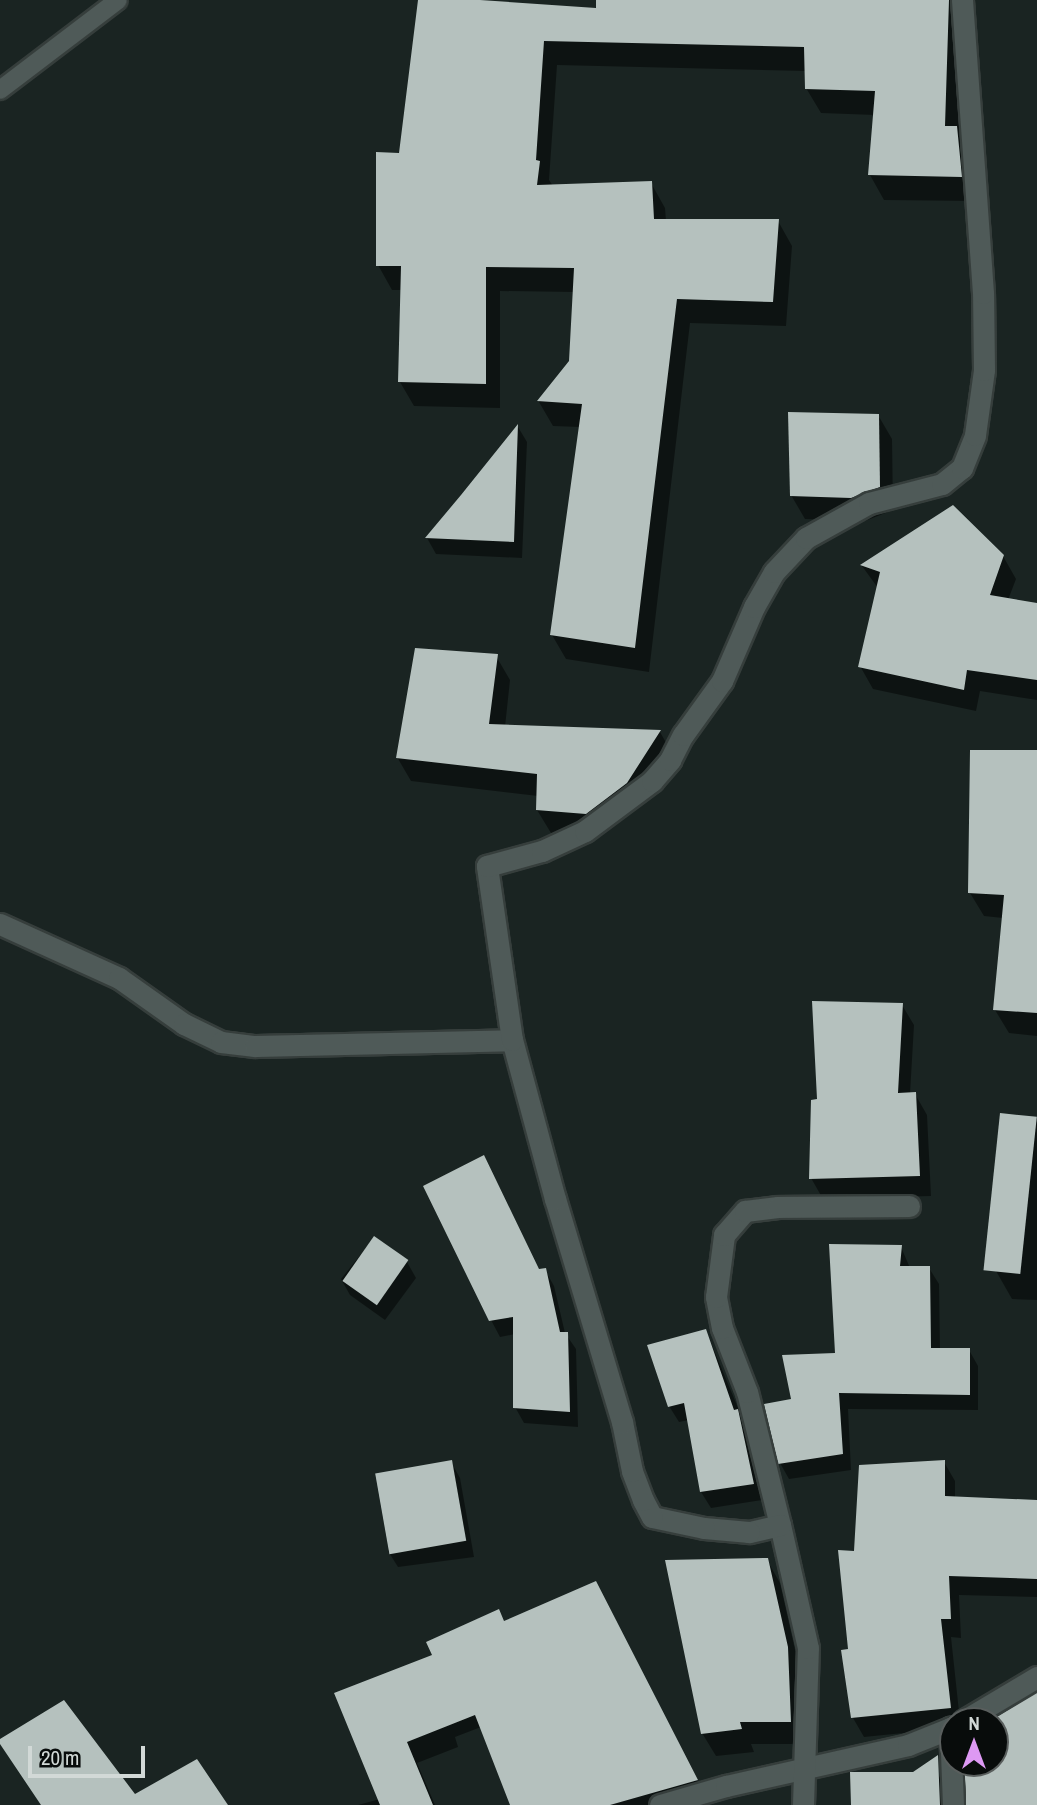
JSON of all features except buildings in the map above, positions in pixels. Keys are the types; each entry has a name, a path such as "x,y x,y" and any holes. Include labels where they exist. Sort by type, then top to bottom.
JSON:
{"street":[{"path":"780,1525 749,1532 721,1531 652,1517 632,1471 622,1422 555,1199 512,1040 487,866 542,851 577,836 652,781 670,760 683,735 722,681 754,607 774,572 806,538 869,503 942,484 962,468 975,435 984,370 983,293 962,0"},
{"path":"0,925 119,978 184,1024 221,1042 255,1046 512,1040"},
{"path":"803,1805 808,1648 747,1392 722,1328 716,1297 723,1235 745,1211 778,1207 909,1206"},
{"path":"986,1707 1037,1677"},
{"path":"660,1805 908,1745 939,1732"},
{"path":"953,1805 954,1777"}],"lane":[{"path":"0,90 118,0"}]}
